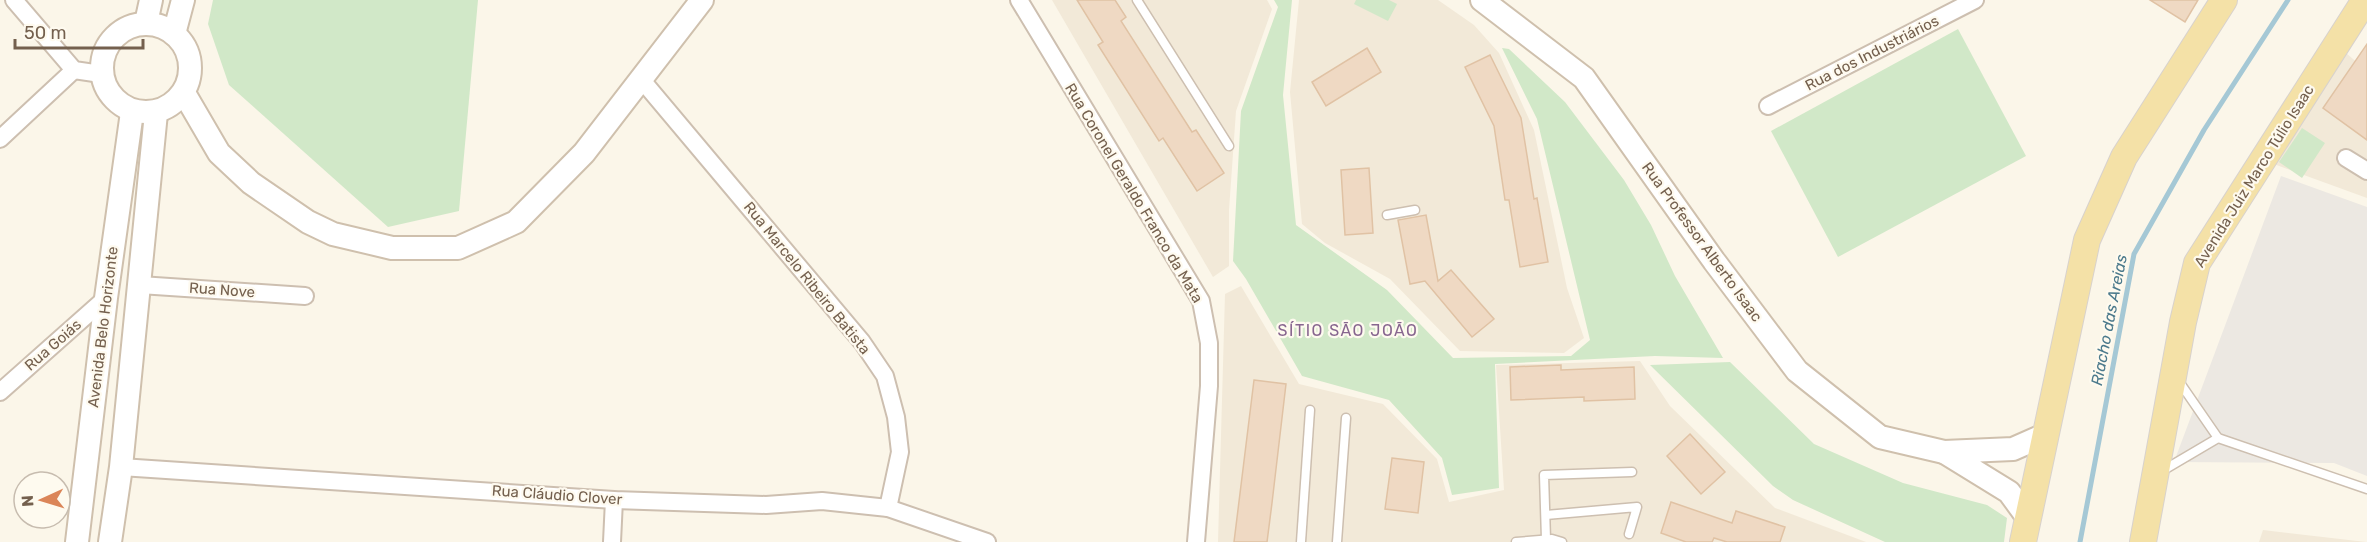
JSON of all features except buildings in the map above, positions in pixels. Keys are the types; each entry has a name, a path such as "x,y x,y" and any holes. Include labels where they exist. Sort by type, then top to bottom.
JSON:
{"main road":[{"path":"146,23 151,0"},
{"path":"174,34 183,0"},
{"path":"184,93 219,153 251,183 308,222 333,234 392,248 458,248 516,222 584,153 702,0"},
{"name":"Rua Professor Alberto Isaac","path":"1482,0 1584,78 1714,261 1797,371 1880,437 1944,452"},
{"path":"2026,530 2087,240 2124,157 2224,0"},
{"name":"Avenida Juiz Marco Túlio Isaac","path":"2143,542 2197,263 2365,0"},
{"path":"146,23 161,26 174,34 187,49 191,69 184,93 174,104 156,113 132,112 111,98 101,74 103,55 112,39 127,27 146,23"},
{"name":"Avenida Belo Horizonte","path":"77,542 106,298 132,112"},
{"name":"Avenida Belo Horizonte","path":"110,542 121,467 156,113"},
{"path":"1944,452 2013,449 2045,435"},
{"path":"1944,452 2009,492 2026,530"}],"street":[{"path":"14,0 74,70 101,74"},
{"name":"Rua Coronel Geraldo Franco da Mata","path":"1019,0 1201,301 1209,343 1209,386 1196,542"},
{"name":"Rua dos Industriários","path":"1768,106 1975,0"},
{"path":"0,139 74,70"},
{"name":"Rua Marcelo Ribeiro Batista","path":"641,79 862,342 885,376 896,417 900,453 888,508"},
{"path":"2346,158 2367,171"},
{"name":"Rua Nove","path":"140,285 305,296"},
{"name":"Rua Goiás","path":"0,392 106,298"},
{"name":"Rua Cláudio Clover","path":"121,467 614,500 766,506 822,501 888,508 987,542"},
{"path":"612,542 614,500"}],"lane":[{"path":"1137,0 1229,146"},
{"path":"1387,215 1415,210"},
{"path":"2174,375 2218,438 2367,489"},
{"path":"1301,542 1310,410"},
{"path":"1337,542 1346,417"},
{"path":"2155,474 2218,438"},
{"path":"1546,539 1544,475 1632,472"},
{"path":"1546,515 1636,507 1629,534"},
{"path":"1516,542 1546,539 1562,542"}],"shaded area":[{"path":"1052,0 1267,0 1272,9 1236,111 1229,210 1229,266 1213,277"},
{"path":"1299,0 1438,0 1474,25 1499,53 1534,130 1567,288 1584,338 1564,353 1460,351 1390,279 1325,243 1302,224 1290,92"},
{"path":"2346,53 2367,71 2367,198 2271,163"},
{"path":"2281,176 2367,207 2367,476 2334,463 2174,462"},
{"path":"1241,286 1299,384 1383,404 1437,459 1449,502 1504,490 1496,365 1640,361 1670,406 1775,508 1866,542 1218,542 1225,294"},
{"path":"2263,530 2366,542 2259,542"}],"green space":[{"path":"213,0 478,0 459,211 388,227 229,85 208,24"},
{"path":"1274,0 1292,0 1283,95 1296,225 1387,290 1453,358 1571,356 1590,340 1537,119 1502,48 1509,49 1565,102 1624,180 1651,225 1675,276 1723,358 1655,356 1495,364 1499,488 1452,495 1442,458 1389,400 1302,376 1246,279 1233,261 1241,111 1278,7"},
{"path":"1356,0 1389,0 1397,4 1388,21 1354,4"},
{"path":"1958,29 2026,156 1838,257 1771,131"},
{"path":"2302,128 2325,143 2302,178 2279,162"},
{"path":"1730,362 1814,444 1903,483 1987,505 2007,518 2004,542 1885,542 1793,500 1773,486 1650,365"}],"waterway":[{"name":"Riacho das Areias","path":"2080,542 2134,254 2204,130 2288,0"}],"district":[{"name":"SÍTIO SÃO JOÃO","path":"1348,330"}]}
